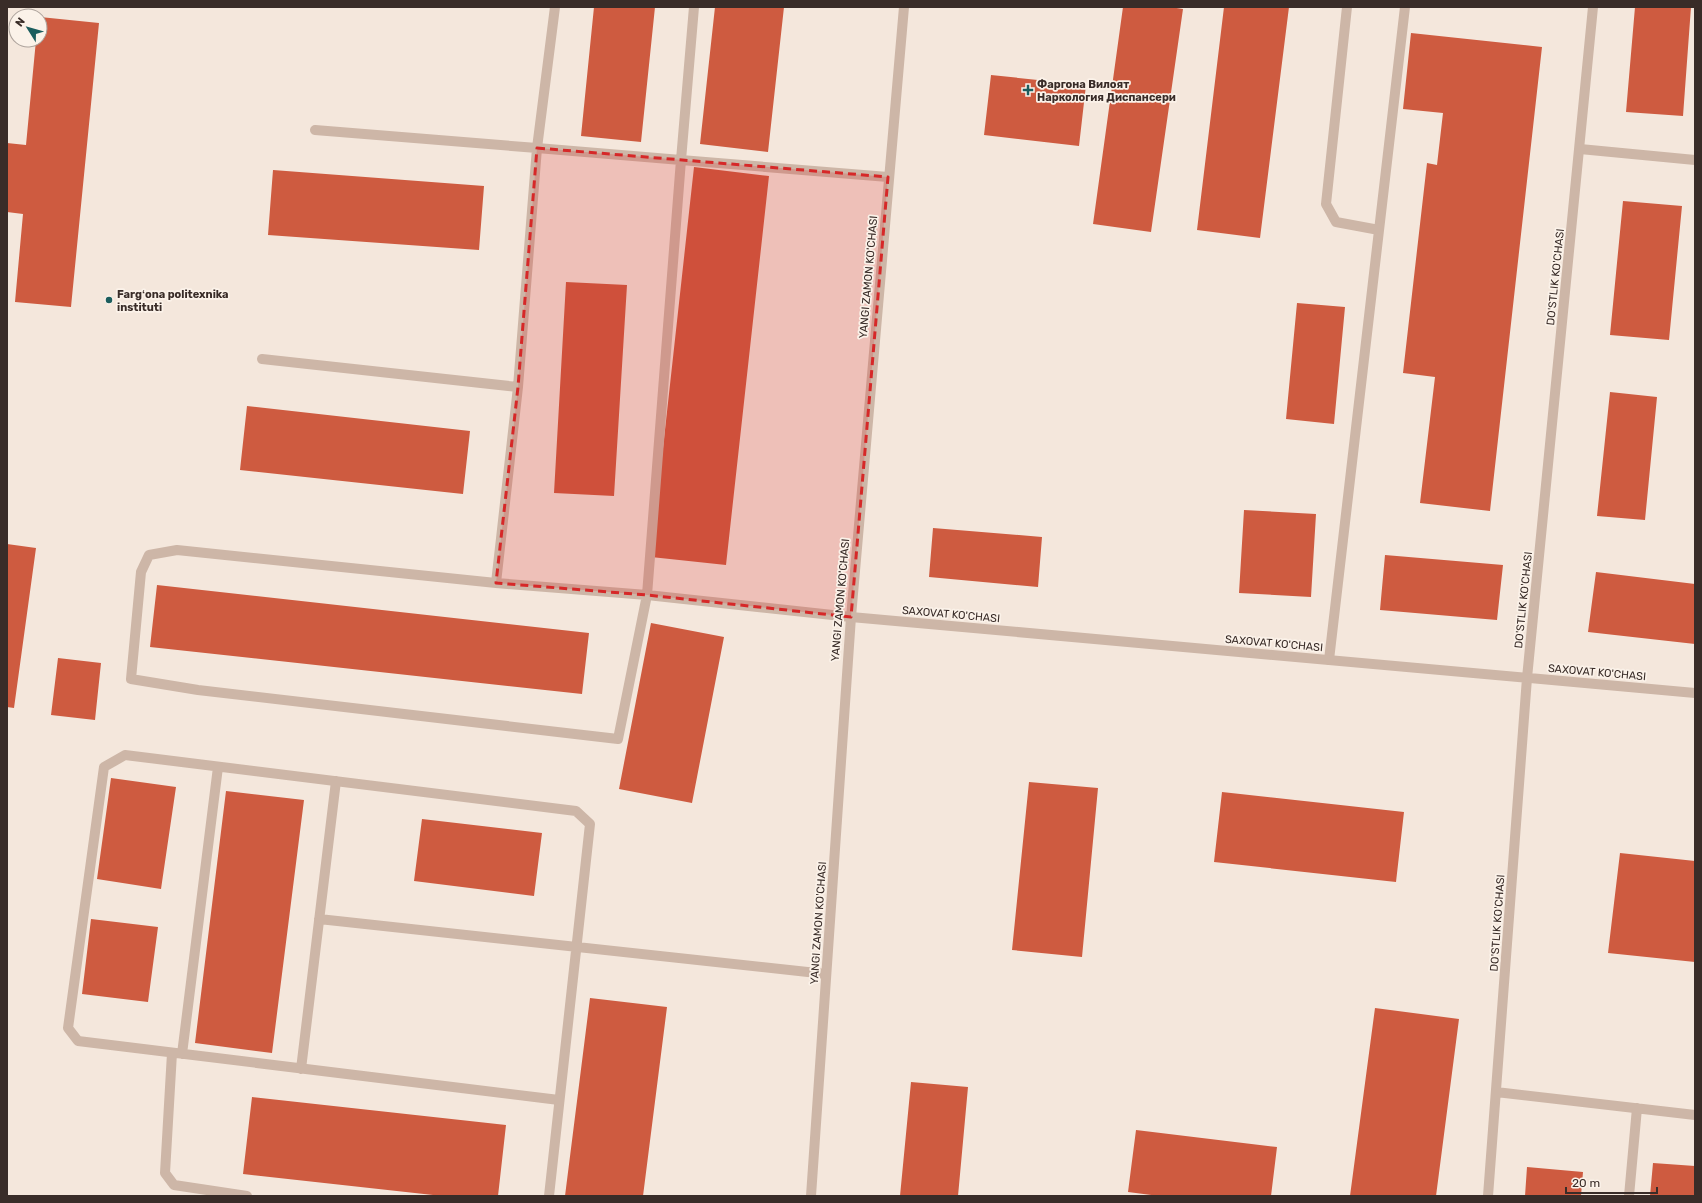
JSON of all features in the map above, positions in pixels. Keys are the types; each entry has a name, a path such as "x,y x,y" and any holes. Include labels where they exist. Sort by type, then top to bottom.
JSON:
{"street":[{"path":"496,583 518,387 537,148 555,7"},
{"path":"647,595 694,7"},
{"name":"YANGI ZAMON KO'CHASI","path":"811,1196 851,617 888,177 904,7"},
{"path":"1347,7 1326,204 1336,222 1379,230"},
{"path":"1329,660 1404,7"},
{"name":"DO'STLIK KO'CHASI","path":"1488,1196 1527,678 1593,7"},
{"path":"315,130 888,177"},
{"path":"1580,149 1695,160"},
{"path":"262,359 518,387"},
{"name":"SAXOVAT KO'CHASI","path":"647,595 618,739 198,690 131,679 141,572 149,555 177,550 496,583 647,595 851,617 1695,693"},
{"path":"549,1196 590,824 576,811 125,755 104,767 68,1028 78,1042 559,1100"},
{"path":"218,767 177,1054 165,1173 174,1184 247,1196"},
{"path":"301,1069 336,781"},
{"path":"319,919 826,974"},
{"path":"1496,1092 1695,1115"},
{"path":"1629,1196 1637,1108"}],"highlighted area":[{"path":"537,148 888,177 851,617 647,595 496,583 518,387"}],"building":[{"path":"594,7 655,7 641,142 581,136"},
{"path":"715,7 784,7 768,152 700,144"},
{"path":"1123,7 1170,7 1183,9 1151,232 1093,224"},
{"path":"1224,7 1289,7 1260,238 1197,230"},
{"path":"1635,7 1691,7 1683,116 1626,112"},
{"path":"48,18 99,23 71,307 15,302 23,214 7,212 7,143 26,145 35,48 48,48"},
{"path":"1411,33 1542,47 1490,511 1420,503 1435,377 1403,373 1427,163 1437,165 1443,113 1403,109"},
{"path":"991,75 1086,85 1079,146 984,135"},
{"path":"694,167 769,176 726,565 651,557"},
{"path":"273,170 484,186 479,250 268,235"},
{"path":"1623,201 1682,206 1669,340 1610,335"},
{"path":"566,282 627,285 614,496 554,493"},
{"path":"1297,303 1345,307 1334,424 1286,419"},
{"path":"1610,392 1657,397 1645,520 1597,516"},
{"path":"247,406 470,431 463,494 240,470"},
{"path":"1244,510 1316,514 1311,597 1239,593"},
{"path":"933,528 1042,537 1038,587 929,577"},
{"path":"7,544 36,548 14,708 7,707"},
{"path":"1385,555 1503,565 1497,620 1380,610"},
{"path":"1596,572 1695,584 1695,644 1588,632"},
{"path":"157,585 589,633 582,694 150,647"},
{"path":"651,623 724,637 692,803 619,789"},
{"path":"58,658 101,663 95,720 51,715"},
{"path":"111,778 176,787 161,889 97,879"},
{"path":"1029,782 1098,788 1082,957 1012,950"},
{"path":"226,791 304,800 272,1053 195,1043"},
{"path":"1222,792 1404,812 1396,882 1214,862"},
{"path":"422,819 542,833 534,896 414,881"},
{"path":"1620,853 1695,861 1695,962 1608,953"},
{"path":"91,919 158,927 148,1002 82,994"},
{"path":"590,998 667,1007 643,1196 565,1196"},
{"path":"1375,1008 1459,1019 1436,1196 1350,1196"},
{"path":"911,1082 968,1087 958,1196 900,1196"},
{"path":"252,1097 506,1125 498,1196 442,1196 243,1174"},
{"path":"1136,1130 1277,1147 1271,1196 1159,1196 1128,1192"},
{"path":"1653,1163 1695,1166 1695,1196 1650,1196"},
{"path":"1527,1167 1583,1172 1581,1196 1525,1196"}],"place":[{"name":"Фаргона Вилоят Наркология Диспансери","path":"1028,90"},
{"name":"Fargʻona politexnika instituti","path":"109,300"}]}
